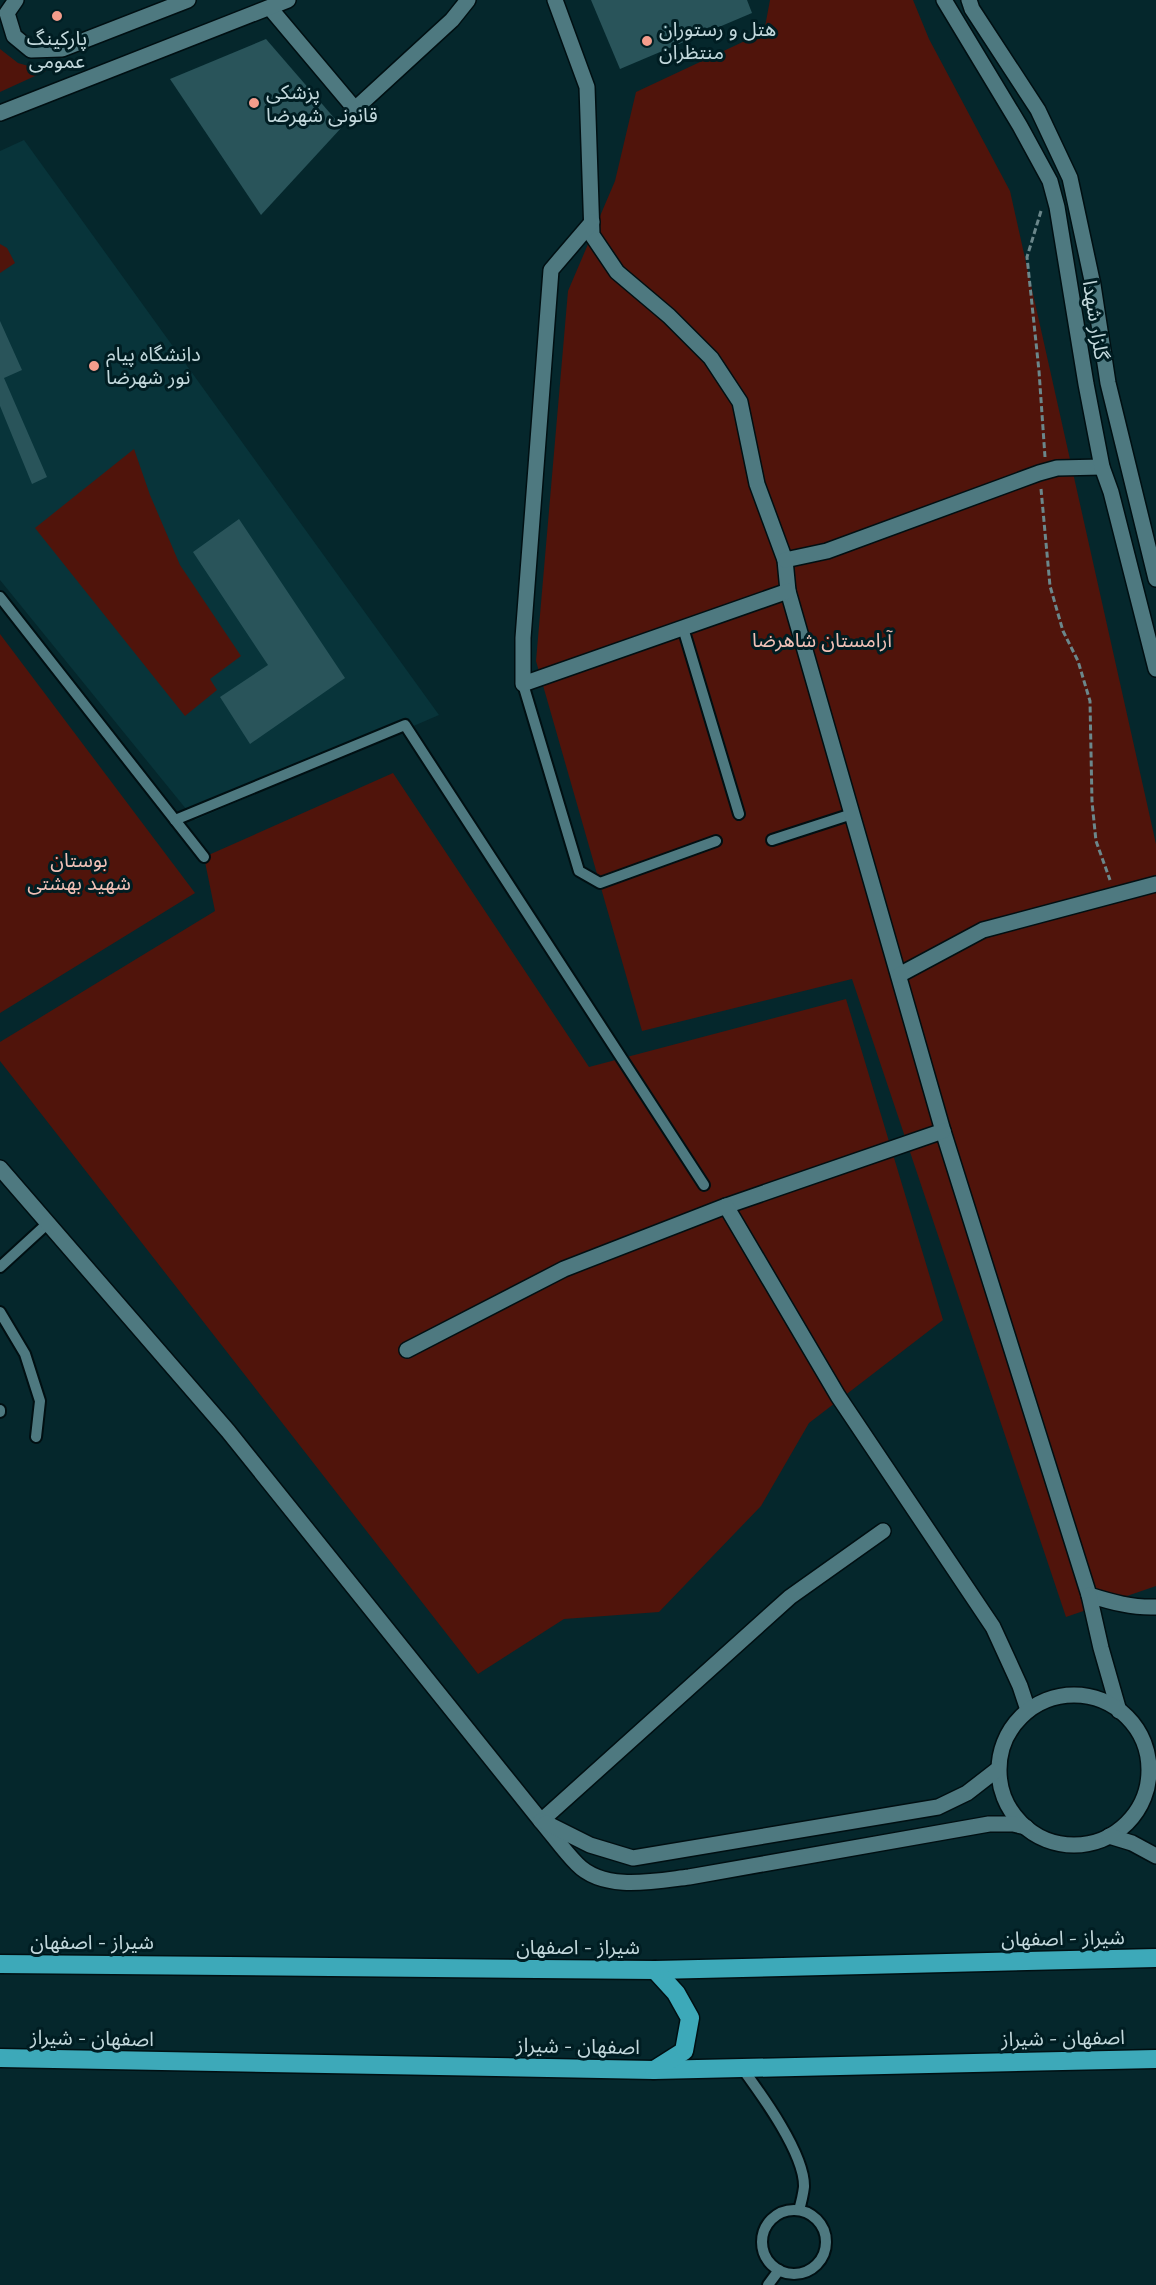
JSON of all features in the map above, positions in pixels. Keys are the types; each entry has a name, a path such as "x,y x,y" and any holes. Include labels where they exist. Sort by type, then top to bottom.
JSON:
{"highway":[{"name":"شیراز - اصفهان","path":"0,1964 654,1970 1156,1958"},
{"path":"654,1970 676,1992 690,2018 684,2051 654,2070"},
{"name":"اصفهان - شیراز","path":"0,2058 654,2070 1156,2059"}],"street":[{"path":"16,0 7,13 14,36 31,50 62,49 188,0"},
{"path":"0,113 288,0"},
{"path":"270,8 355,109 452,20 468,0"},
{"path":"555,0 587,87 592,235 617,272 669,316 711,358 740,402 757,484 785,560 788,591 943,1131 1089,1594 1119,1711"},
{"name":"گلزار شهدا","path":"944,0 1020,126 1050,181 1057,207 1102,467 1111,492 1156,669"},
{"name":"گلزار شهدا","path":"969,0 972,9 1038,110 1070,178 1093,285 1108,383 1156,579"},
{"path":"592,222 551,270 523,638 523,684 788,591"},
{"path":"1070,287 1093,285"},
{"path":"785,560 827,551 1039,473 1057,468 1102,467"},
{"path":"899,975 983,930 1115,893 1156,884"},
{"path":"407,1350 564,1269 726,1206 943,1131"},
{"path":"0,1168 228,1431 541,1821 578,1866 591,1875 609,1880 642,1882 689,1877 980,1826 1013,1824 1026,1827"},
{"path":"726,1206 838,1396 993,1627 1020,1686 1028,1710"},
{"path":"541,1821 790,1597 883,1531"},
{"path":"1089,1594 1107,1601 1133,1606 1156,1607"},
{"path":"1068,1695 1096,1698 1119,1711 1136,1728 1151,1755 1149,1777 1140,1806 1122,1828 1096,1842 1066,1845 1044,1839 1026,1827 1007,1804 998,1769 1009,1732 1028,1710 1041,1703 1068,1695"},
{"path":"541,1821 590,1845 633,1858 938,1807 967,1793 998,1769"},
{"path":"1109,1836 1132,1843 1156,1856"}],"lane":[{"path":"0,597 204,856"},
{"path":"683,628 739,814"},
{"path":"523,684 579,871 600,883 716,841"},
{"path":"175,820 405,725 704,1185"},
{"path":"772,840 852,814"},
{"path":"0,1267 47,1224"},
{"path":"0,1312 25,1354 40,1401 36,1437"},
{"path":"742,2068 766,2101 795,2152 804,2186 799,2210"},
{"path":"789,2210 799,2210 810,2214 824,2231 826,2242 824,2253 810,2270 788,2273 779,2270 765,2256 762,2246 762,2236 771,2219 789,2210"},
{"path":"768,2285 779,2270"}],"path":[{"path":"1050,181 1027,256 1039,371 1045,460 1039,473 1050,586 1063,631 1078,662 1090,701 1092,802 1096,841 1115,893"}],"shaded area":[{"name":"دانشگاه پیام نور شهرضا","path":"24,140 439,715 195,820 0,580 0,151"}],"green space":[{"name":"آرامستان شاهرضا","path":"770,0 913,0 929,39 1010,191 1156,844 1156,1586 1066,1617 852,979 642,1031 536,661 568,291 615,181 636,92 764,32"},
{"path":"0,49 18,63 46,71 0,92"},
{"path":"0,244 7,248 15,263 0,273"},
{"path":"134,449 150,495 180,565 241,656 210,679 217,690 185,716 35,528"},
{"name":"بوستان شهید بهشتی","path":"0,634 195,893 0,1013"},
{"path":"393,773 589,1067 846,999 943,1320 809,1423 761,1506 659,1612 564,1619 478,1674 0,1061 0,1042 215,911 204,857"}],"building":[{"name":"هتل و رستوران منتظران","path":"591,0 747,0 752,13 620,69"},
{"name":"پزشکی قانونی شهرضا","path":"266,39 342,127 261,215 170,79"},
{"path":"0,321 22,370 4,378 47,477 32,484 0,406"},
{"path":"239,519 345,678 250,744 220,697 268,665 193,552"}],"place":[{"name":"پارکینگ عمومی","path":"57,16"},
{"name":"هتل و رستوران منتظران","path":"647,41"},
{"name":"پزشکی قانونی شهرضا","path":"254,103"},
{"name":"دانشگاه پیام نور شهرضا","path":"94,366"}]}
